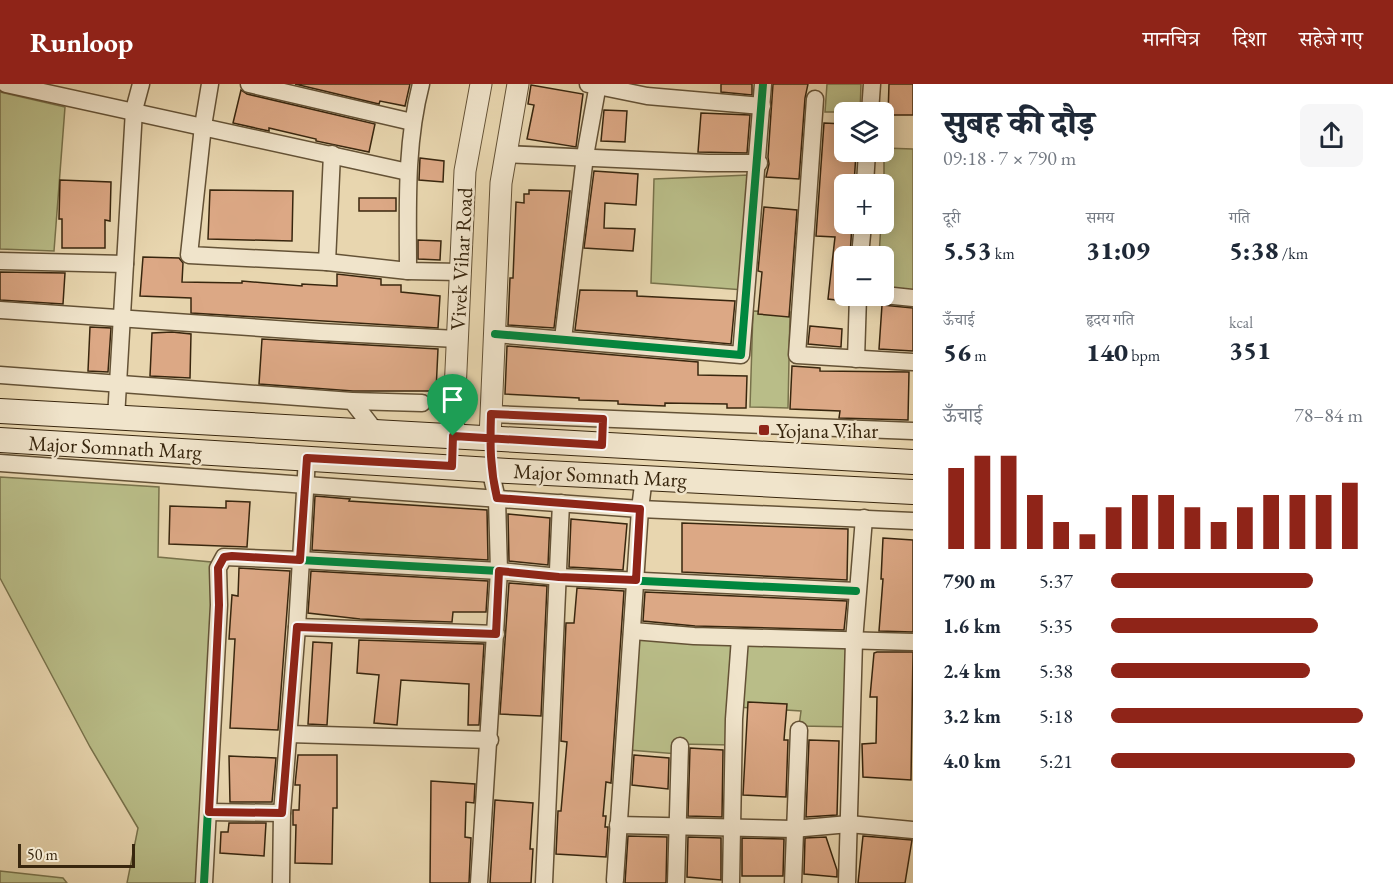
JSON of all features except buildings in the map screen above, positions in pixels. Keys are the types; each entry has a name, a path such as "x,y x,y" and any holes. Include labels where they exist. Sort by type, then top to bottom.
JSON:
{"main road":[{"name":"Major Somnath Marg","path":"0,411 913,462"},
{"path":"452,466 453,436"},
{"path":"490,438 490,469"},
{"name":"Major Somnath Marg","path":"0,440 913,492"}],"street":[{"path":"6,84 408,172"},
{"path":"116,418 134,112 141,84"},
{"path":"210,84 203,126 189,255 327,262 408,272 460,273"},
{"path":"249,84 412,122"},
{"path":"408,272 408,172 412,122 421,84"},
{"name":"Vivek Vihar Road","path":"453,436 465,171 481,84"},
{"path":"490,438 501,183 518,84"},
{"path":"495,334 741,355 759,163 763,84"},
{"path":"871,102 872,84"},
{"path":"563,339 594,85 647,96 762,106"},
{"path":"815,99 797,355 913,362"},
{"path":"327,262 332,154"},
{"path":"505,154 708,163 759,163"},
{"path":"0,261 125,264"},
{"path":"894,297 913,298"},
{"path":"855,358 858,306"},
{"path":"0,310 458,339"},
{"path":"0,375 352,401 422,403"},
{"path":"352,401 376,432"},
{"path":"491,414 913,431"},
{"path":"602,445 603,419"},
{"path":"281,883 282,813 297,627 307,458"},
{"path":"0,463 640,509 913,521"},
{"path":"479,883 490,740 499,571 497,498 490,469"},
{"path":"615,880 644,477"},
{"path":"544,883 561,503"},
{"path":"847,883 856,591 864,518"},
{"path":"204,883 219,605 218,568 224,557 499,571 559,577 856,591"},
{"path":"297,627 496,634"},
{"path":"633,632 740,638 913,642"},
{"path":"731,883 734,828 734,719 740,638"},
{"path":"793,883 793,829 799,730"},
{"path":"289,734 490,740"},
{"path":"676,883 680,746"},
{"path":"209,812 282,813"},
{"path":"618,825 793,829 849,824 913,830"}],"green space":[{"path":"827,84 861,84 860,102 834,102 834,112 825,112"},
{"path":"0,92 65,107 54,251 0,249"},
{"path":"894,148 913,149 913,290 894,289 894,246 880,246 880,234 894,234 894,174 884,174 884,162 894,162"},
{"path":"749,175 744,290 651,283 654,179"},
{"path":"753,311 790,312 788,408 750,407"},
{"path":"0,477 159,487 158,557 222,563 203,883 127,883 138,828 90,747 0,578"},
{"path":"638,636 861,646 857,727 799,726 801,711 737,707 733,745 678,744 678,754 629,750"},
{"path":"0,871 63,878 67,883 0,883"}],"cycle path":[{"path":"495,334 741,355 763,84"},
{"path":"204,883 219,605 218,568 224,557 499,571 559,577 856,591"}],"place":[{"name":"Yojana Vihar","path":"764,430"}],"route":[{"path":"453,436 452,466 307,458 300,560 232,556 224,557 220,562 209,812 282,813 297,627 496,634 499,571 559,577 636,580 640,509 497,498 490,469 490,438 491,414 603,419 602,445 490,438 453,436"}]}
